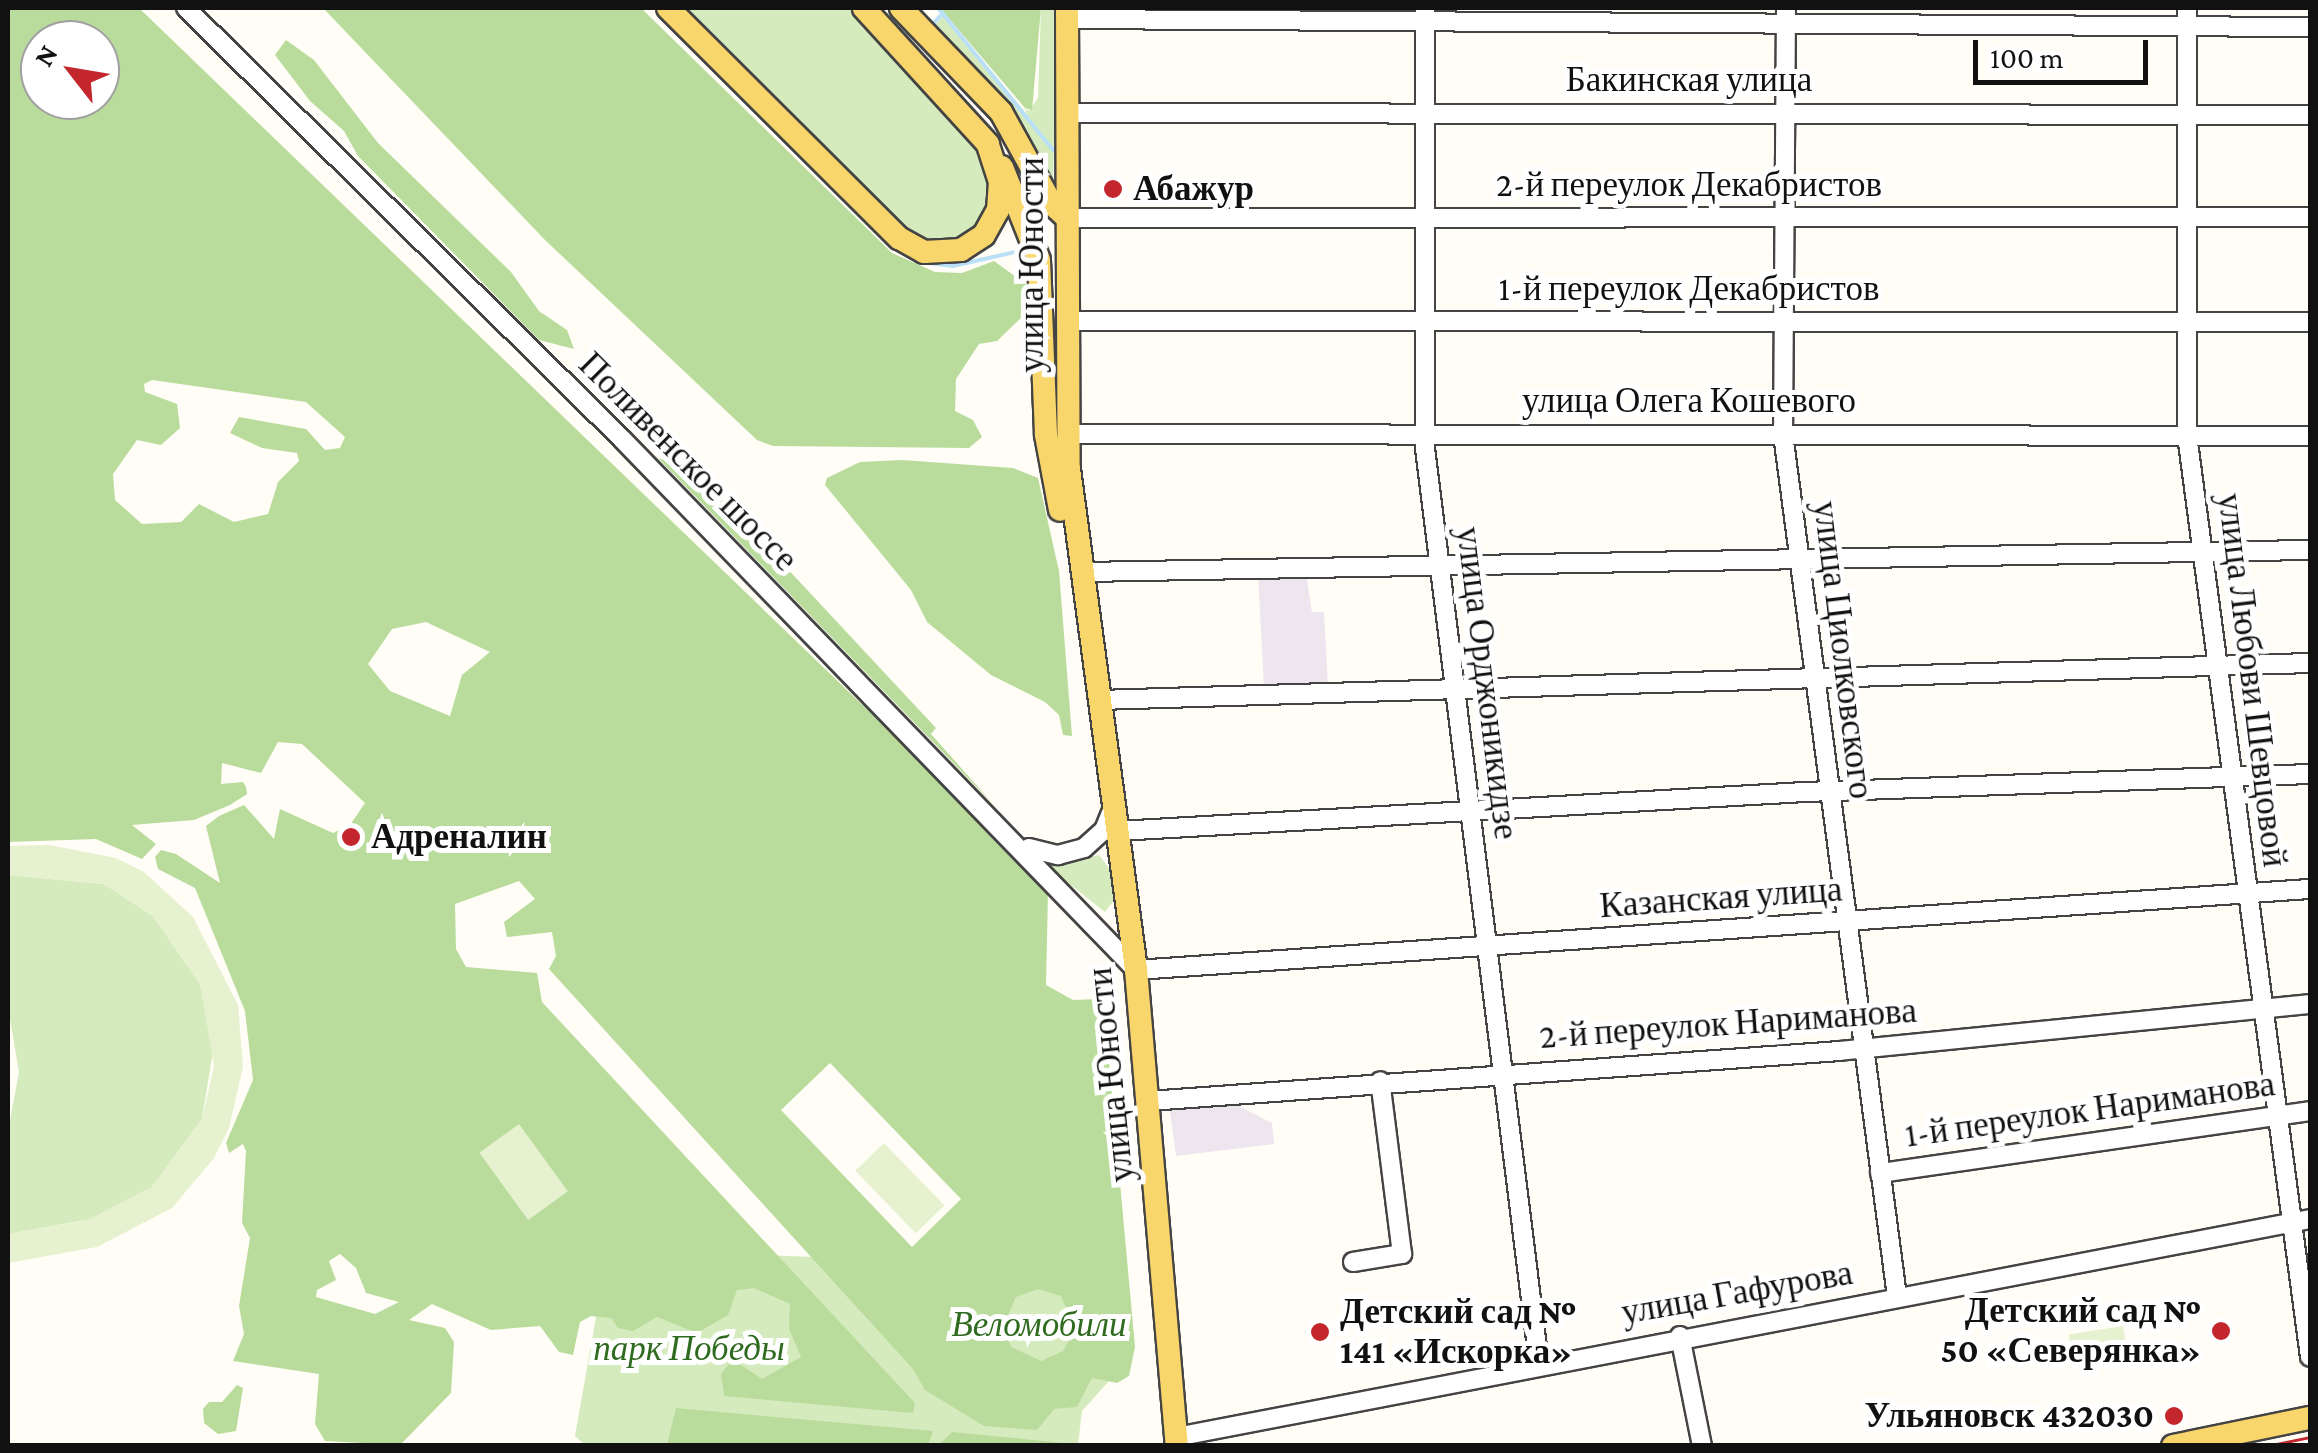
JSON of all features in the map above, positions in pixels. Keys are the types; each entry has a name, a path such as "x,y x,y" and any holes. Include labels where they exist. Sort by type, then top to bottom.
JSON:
{"main road":[{"path":"668,8 914,248 961,250 990,228 1001,192 988,144"},
{"name":"улица Юности","path":"864,8 988,144 1015,188 1039,260 1046,435 1099,700"},
{"path":"901,8 1001,112 1051,203 1067,218"},
{"name":"улица Юности","path":"1067,13 1067,434 1136,970 1177,1441"},
{"path":"2173,1446 2310,1418"}],"street":[{"name":"Поливенское шоссе","path":"186,8 1020,843 1136,970"},
{"path":"1067,13 2187,17 2310,26"},
{"name":"улица Орджоникидзе","path":"1425,13 1425,434 1539,1363"},
{"name":"улица Циолковского","path":"1786,16 1782,434 1897,1296"},
{"name":"улица Любови Шевцовой","path":"2187,17 2187,435 2310,1357"},
{"name":"Бакинская улица","path":"1067,112 2310,115"},
{"name":"2-й переулок Декабристов","path":"1067,218 2310,217"},
{"name":"1-й переулок Декабристов","path":"1067,320 2310,322"},
{"name":"улица Олега Кошевого","path":"1067,434 2310,436"},
{"path":"1084,572 2203,556 2310,550"},
{"path":"1099,700 2310,664"},
{"path":"1118,831 1828,792 2310,774"},
{"path":"1020,843 1044,854 1084,848 1104,830 1114,805"},
{"name":"Казанская улица","path":"1136,970 2310,889"},
{"name":"2-й переулок Нариманова","path":"1150,1101 1380,1081 1863,1049 2310,1004"},
{"path":"1354,1262 1402,1254 1380,1081"},
{"name":"1-й переулок Нариманова","path":"1880,1174 2310,1111"},
{"name":"улица Гафурова","path":"1177,1441 1539,1363 2310,1219"},
{"path":"1680,1336 1702,1446"}],"shaded area":[{"path":"1306,573 1312,612 1324,612 1328,686 1264,689 1258,574"},
{"path":"1227,1100 1272,1123 1274,1144 1176,1156 1169,1105"}],"green space":[{"path":"8,8 139,8 1039,875 1048,891 1046,985 1073,1000 1099,999 1104,1007 1135,1347 1129,1376 1117,1383 1092,1378 1077,1407 1054,1409 1037,1430 984,1426 925,1390 913,1369 549,969 556,956 552,932 507,937 504,922 535,899 519,881 455,904 456,949 466,967 537,973 542,1002 915,1403 913,1413 724,1396 721,1374 728,1365 738,1363 762,1379 801,1357 789,1329 790,1304 754,1288 737,1290 728,1315 697,1333 657,1317 633,1331 618,1328 611,1318 591,1316 580,1322 573,1355 559,1352 540,1326 491,1330 432,1304 409,1320 445,1328 454,1342 451,1393 400,1445 325,1441 315,1424 319,1374 233,1361 244,1334 239,1306 250,1238 242,1223 246,1151 243,1144 229,1153 226,1143 253,1080 245,1011 195,888 158,869 155,857 161,850 176,854 220,883 206,826 219,816 244,805 274,839 280,809 333,833 350,825 365,803 302,744 278,742 261,773 222,763 221,784 243,782 246,787 247,794 230,805 194,820 132,825 156,844 142,859 96,839 8,842","holes":["152,380 306,402 345,437 340,448 325,450 306,429 239,417 230,433 262,448 297,453 299,461 278,482 268,514 234,522 199,504 181,522 142,524 115,500 113,474 137,440 161,445 180,428 177,404 145,392 144,384","426,622 490,652 462,675 450,716 390,691 368,664 392,629","830,1063 961,1199 912,1247 781,1110","340,1254 356,1268 366,1293 399,1302 375,1314 316,1297 317,1290 336,1280 329,1261","1038,1289 1061,1296 1075,1329 1063,1351 1041,1361 1011,1347 1003,1327 1016,1297"]},
{"path":"323,8 641,8 892,253 935,272 962,273 994,261 1027,285 1023,316 997,341 979,344 956,379 955,411 973,420 982,437 969,448 773,446 757,440 545,240"},
{"path":"677,8 849,8 976,146 986,163 993,206 967,240 916,241"},
{"path":"940,8 1041,8 1032,110 1025,108"},
{"path":"1041,8 1057,8 1053,182 1003,100 933,27 944,15 1027,114 1025,108 1029,111 1038,98"},
{"path":"286,40 314,60 378,143 511,272 539,311 567,330 574,349 539,340 358,156 344,131 310,101 275,55"},
{"path":"658,458 697,472 936,728 931,734 994,805"},
{"path":"902,460 1013,468 1038,478 1059,571 1072,736 1063,735 1059,715 1045,702 991,675 927,622 911,590 825,485 827,478 860,462"},
{"path":"49,845 116,858 144,872 193,917 238,1005 243,1067 229,1128 214,1158 172,1208 97,1247 8,1263 8,1234 91,1219 152,1187 202,1119 214,1066 200,984 153,916 104,884 8,875 8,846"},
{"path":"1099,855 1112,872 1115,899 1105,912 1047,866"},
{"path":"8,875 104,884 153,916 200,984 215,1039 202,1119 152,1187 91,1219 8,1234 8,1131 19,1072 8,1007"},
{"path":"519,1124 568,1191 528,1220 479,1153"},
{"path":"884,1143 944,1206 916,1233 855,1171"},
{"name":"парк Победы","path":"608,1249 1119,1269 1109,1381 1082,1411 1078,1445 586,1446 575,1436"},
{"path":"2123,1326 2128,1356 2073,1364 2069,1335"},
{"path":"237,1385 243,1388 236,1431 218,1434 204,1423 203,1409 209,1402 222,1402"},
{"path":"676,1408 933,1431 928,1445 667,1445"},
{"path":"952,1432 1063,1443 1070,1445 939,1445"}],"waterway":[{"path":"938,8 1053,150"},
{"path":"930,27 943,13"},
{"path":"921,262 953,266 1024,250"}],"tram line":[{"path":"2267,1446 2310,1437"}],"place":[{"name":"Абажур","path":"1113,189"},
{"name":"Адреналин","path":"351,837"},
{"name":"Детский сад № 50 «Северянка»","path":"2221,1331"},
{"name":"Детский сад № 141 «Искорка»","path":"1320,1332"},
{"name":"Ульяновск 432030","path":"2174,1416"}],"park label":[{"name":"Веломобили","path":"1039,1325"}]}
